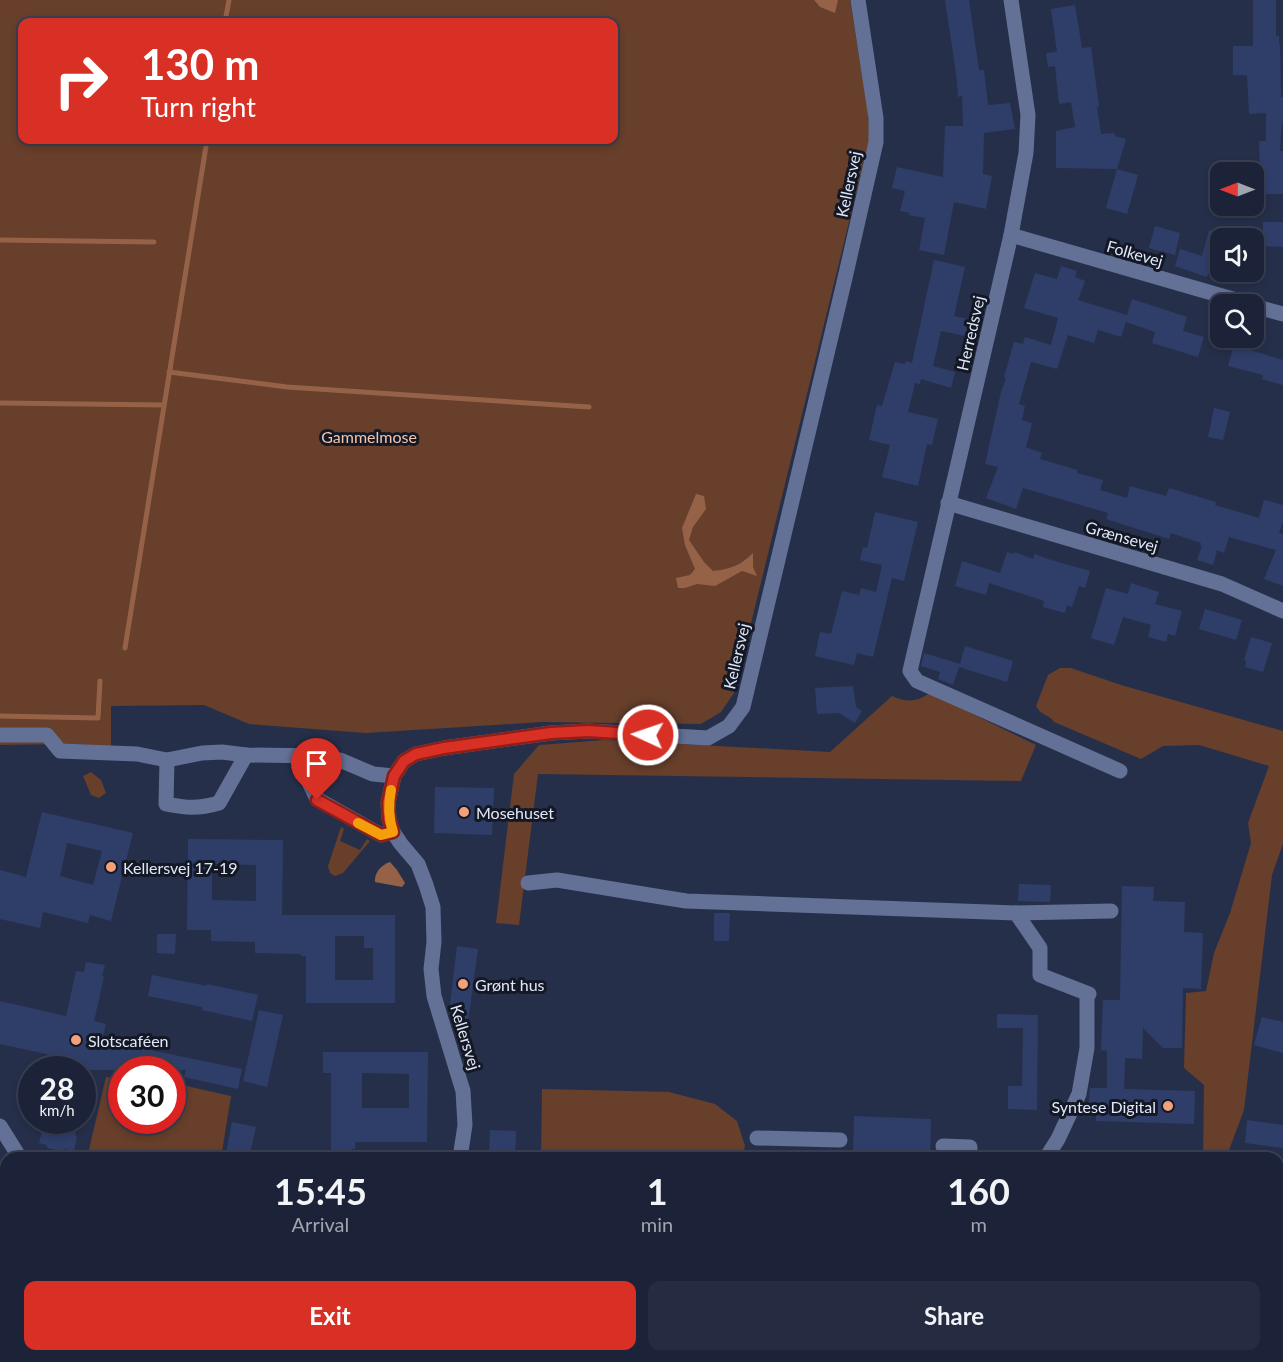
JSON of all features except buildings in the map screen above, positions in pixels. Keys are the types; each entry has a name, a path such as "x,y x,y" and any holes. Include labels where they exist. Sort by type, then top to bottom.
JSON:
{"street":[{"name":"Kellersvej","path":"461,1152 465,1125 463,1090 434,996 431,969 434,942 432,907 418,864 393,832 389,819 388,803 394,776 404,761 416,754 551,733 588,731 708,738 729,726 743,707 876,142 876,118 858,0"},
{"name":"Herredsvej","path":"1011,0 1028,115 1026,153 1011,236 910,671 917,681 1120,771"},
{"name":"Folkevej","path":"1011,236 1215,294"},
{"path":"1264,309 1283,314"},
{"name":"Grænsevej","path":"948,503 1222,584 1283,611"},
{"path":"0,735 47,735 60,752 137,754 167,760 202,753 222,752 246,755 322,756 340,760 373,774 394,776"},
{"path":"167,760 165,804 189,808 219,803 246,755"},
{"path":"297,757 317,800 381,835 393,832"},
{"path":"528,883 557,880 686,901 1016,913 1111,911"},
{"path":"1016,913 1040,948 1040,975 1088,995 1087,1048 1079,1094 1050,1152"},
{"path":"0,1126 16,1152"},
{"path":"757,1138 840,1140"},
{"path":"943,1146 970,1147 970,1152"}],"green space":[{"name":"Gammelmose","path":"0,0 850,0 870,136 734,693 721,712 701,724 542,722 366,733 249,724 204,705 111,706 111,746 0,745"},
{"path":"1060,668 1071,668 1121,685 1283,731 1283,844 1272,875 1244,1110 1228,1152 1203,1152 1204,1085 1184,1068 1186,993 1206,991 1214,953 1230,913 1251,843 1248,823 1269,766 1199,745 1163,746 1141,759 1054,722 1040,712 1036,706 1048,675"},
{"path":"930,693 1036,745 1021,781 538,774 519,925 496,923 514,774 539,745 605,740 830,752 892,696 902,700 911,700"},
{"path":"324,767 334,769 322,792 317,786 317,771"},
{"path":"91,772 101,780 106,793 99,798 91,795 83,776"},
{"path":"341,827 344,829 340,841 360,850 367,839 370,841 343,873 335,876 330,873 328,866"},
{"path":"106,1077 108,1077 108,1134 186,1134 186,1086 231,1096 222,1152 88,1152 93,1134 96,1134 96,1120"},
{"path":"542,1089 669,1092 715,1104 737,1121 745,1146 744,1152 541,1152"}],"shaded area":[{"path":"814,0 838,0 835,13 820,7"},
{"path":"696,494 704,496 706,509 693,527 689,540 704,562 713,571 725,569 739,564 753,553 753,567 757,576 742,571 715,586 697,584 678,588 676,578 690,575 695,569 685,545 682,528"},
{"path":"390,862 405,883 402,887 375,882 379,870"}],"waterway":[{"path":"226,18 229,0"},
{"path":"125,648 206,144"},
{"path":"0,240 154,242"},
{"path":"169,372 287,387 589,407"},
{"path":"0,403 164,405"},
{"path":"0,716 98,718 100,681"}],"slow traffic":[{"path":"358,823 381,835 393,832 388,803 391,790"}],"place":[{"name":"Mosehuset","path":"464,812"},
{"name":"Kellersvej 17-19","path":"111,867"},
{"name":"Grønt hus","path":"463,984"},
{"name":"Slotscaféen","path":"76,1040"},
{"name":"Syntese Digital","path":"1168,1106"}],"route":[{"path":"317,800 381,835 393,832 388,803 394,776 404,761 416,754 551,733 588,731 648,735"}]}
